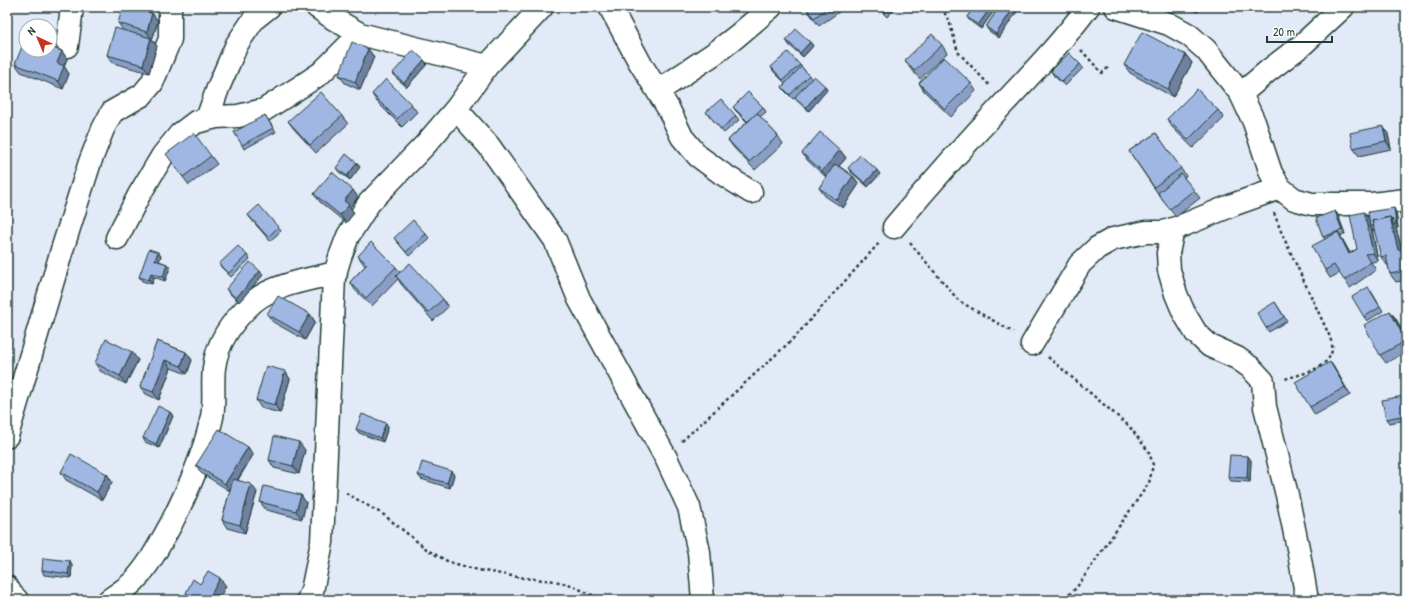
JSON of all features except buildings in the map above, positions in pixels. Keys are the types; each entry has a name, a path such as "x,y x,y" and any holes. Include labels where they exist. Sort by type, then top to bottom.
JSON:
{"street":[{"path":"67,46 72,7"},
{"path":"7,436 62,250 90,162 103,129 112,112 142,95 152,83 170,39 170,7"},
{"path":"207,119 218,88 237,44 254,19 269,7"},
{"path":"317,7 360,34 487,66"},
{"path":"308,600 312,592 322,542 334,277 348,236 369,203 417,154 456,109 487,66 542,7"},
{"path":"610,7 639,61 668,108 682,137 698,156 751,192"},
{"path":"658,91 715,53 771,7"},
{"path":"900,233 932,181 1040,66 1068,34 1088,7"},
{"path":"1116,7 1168,24 1189,35 1206,50 1241,94 1254,122 1271,173 1273,190"},
{"path":"1241,94 1302,45 1343,7"},
{"path":"117,238 139,195 163,155 180,134 196,122 207,119 238,116 264,110 303,85 320,72 360,34"},
{"path":"456,109 489,146 555,240 579,299 666,458 690,506 699,552 703,600"},
{"path":"1032,344 1080,264 1097,248 1113,239 1146,232 1164,232 1273,190 1294,199 1312,204 1372,204 1406,200"},
{"path":"1173,229 1168,253 1169,270 1176,294 1184,313 1196,333 1210,346 1237,358 1250,367 1263,381 1265,407 1287,495 1307,600"},
{"path":"108,600 134,582 147,566 160,545 184,498 197,469 212,416 214,367 219,346 232,325 254,301 275,289 336,273"},
{"path":"7,587 16,600"}],"path":[{"path":"942,7 950,24 958,52 986,83 1007,100"},
{"path":"1068,34 1086,57 1102,73 1109,67"},
{"path":"1263,387 1317,368 1328,360 1333,349 1330,337 1282,234 1273,190"},
{"path":"666,458 794,338 900,233 960,301 1032,344 1129,426 1149,452 1153,465 1149,483 1077,587 1064,600"},
{"path":"325,481 384,515 429,551 449,562 478,570 524,578 555,581 571,586 602,600"}]}
